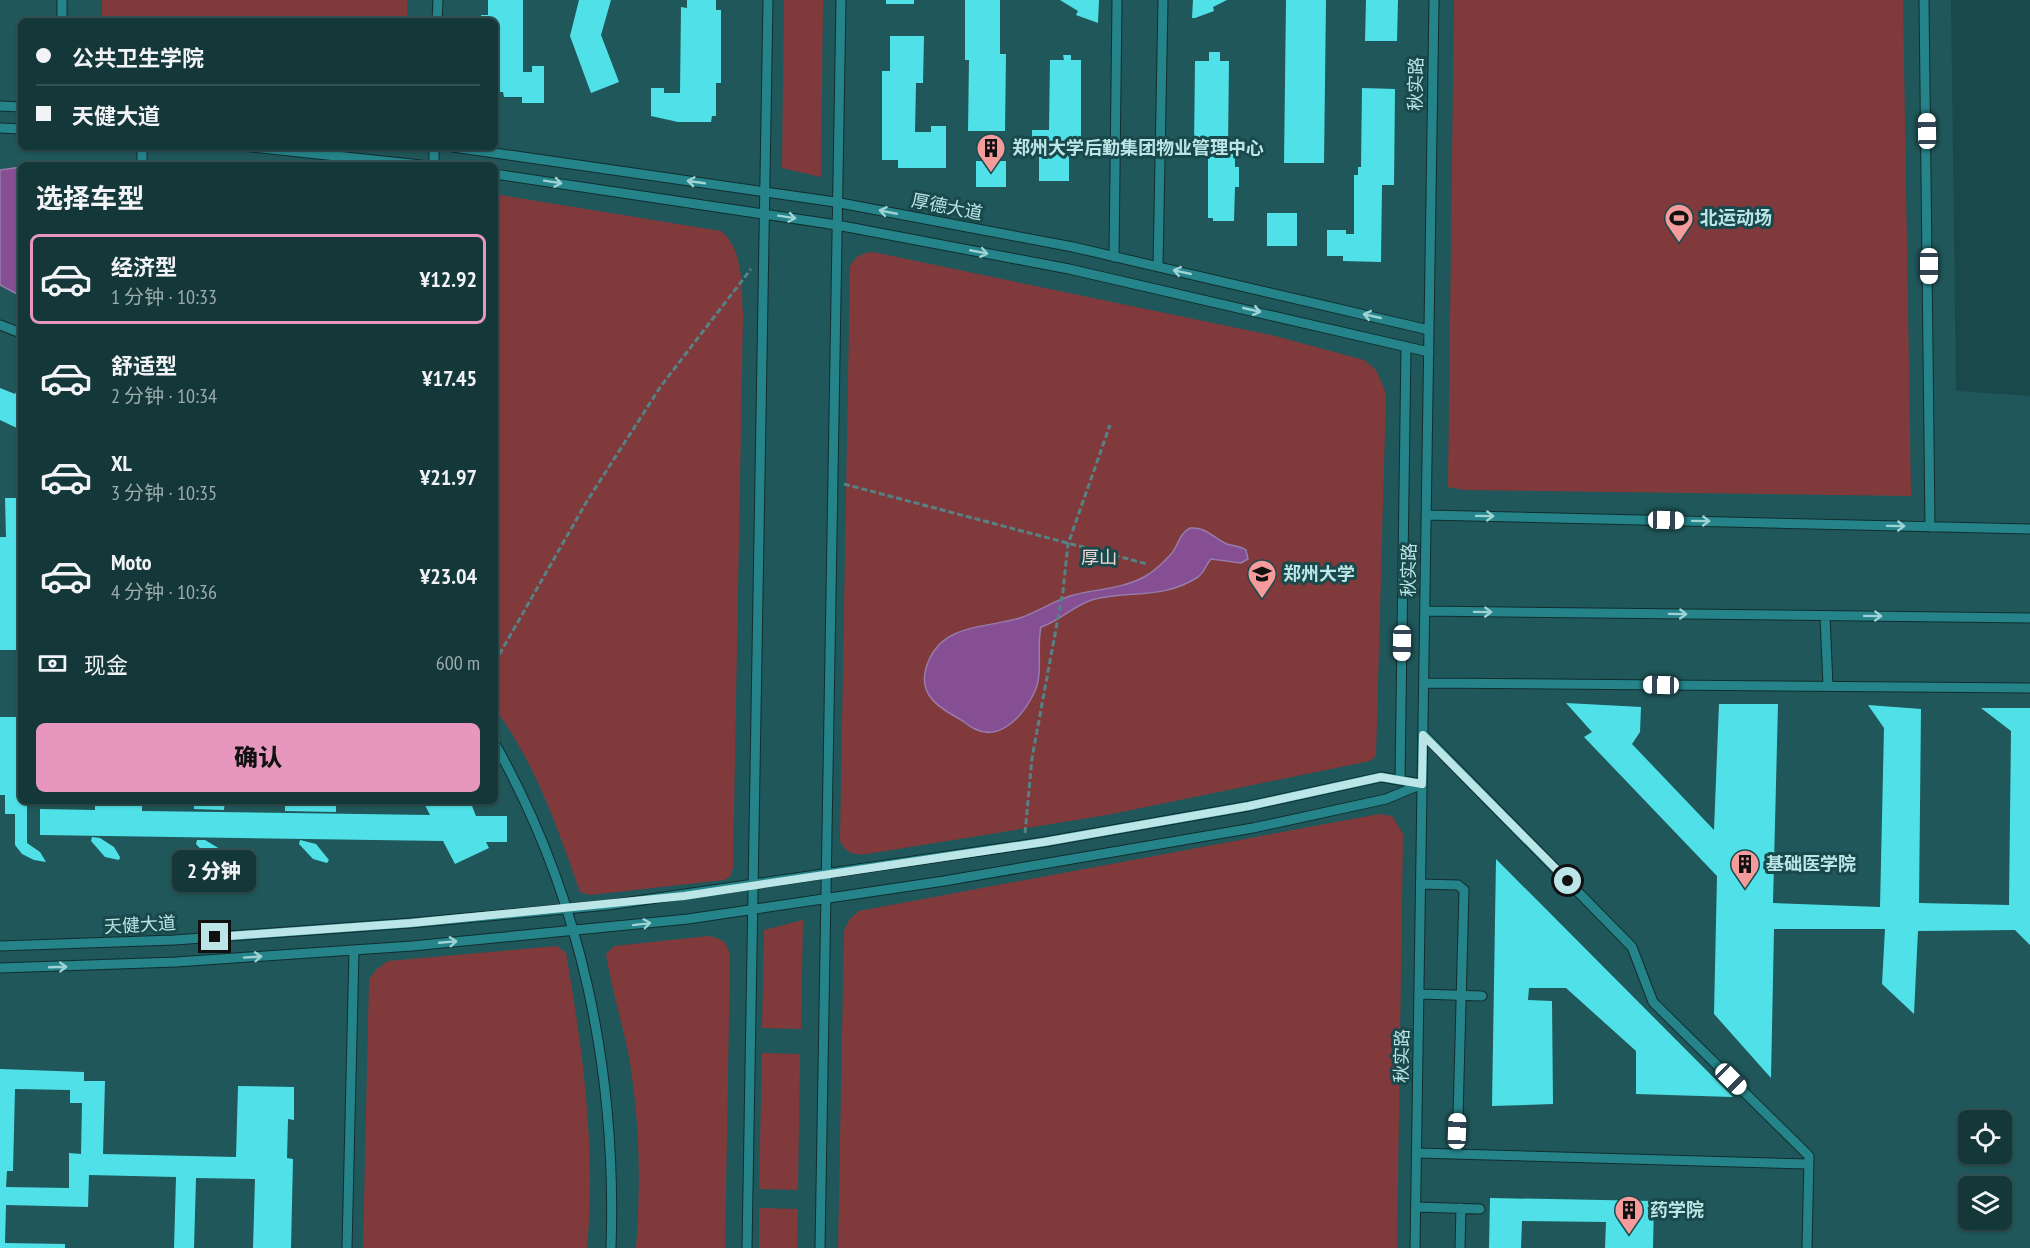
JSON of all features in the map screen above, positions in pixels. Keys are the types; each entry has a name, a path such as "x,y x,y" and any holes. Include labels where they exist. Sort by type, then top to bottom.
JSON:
{"lane":[{"path":"62,0 62,18"},
{"path":"437,18 438,0"},
{"path":"747,1248 768,0"},
{"path":"820,1248 841,0"},
{"path":"1114,257 1117,0"},
{"path":"1158,267 1163,0"},
{"name":"秋实路","path":"1415,1248 1434,0"},
{"path":"1924,0 1930,527"},
{"path":"0,106 18,107"},
{"path":"0,128 18,129"},
{"path":"279,150 393,162"},
{"name":"厚德大道","path":"474,150 838,203 1114,257 1429,330"},
{"path":"498,174 837,225 1068,269 1428,352"},
{"path":"0,325 18,332"},
{"path":"1400,780 1406,347"},
{"path":"1426,515 2030,529"},
{"path":"1425,611 2030,618"},
{"path":"1825,616 1828,686"},
{"path":"1424,683 2030,688"},
{"path":"1423,735 1632,947 1653,1002 1809,1156 1807,1248"},
{"path":"498,750 543,842 574,931 595,1017 607,1097 612,1156 611,1248"},
{"name":"天健大道","path":"0,946 174,940 567,909 826,876 1023,846 1249,806 1381,777 1422,784"},
{"path":"0,968 176,962 354,950 574,931 753,909 1025,868 1253,828 1386,799 1422,784"},
{"path":"1421,884 1458,885 1464,890 1457,1154"},
{"path":"347,1248 354,950"},
{"path":"1419,994 1482,996"},
{"path":"1417,1153 1809,1164"},
{"path":"1416,1207 1480,1209"},
{"path":"1460,1248 1461,1208"}],"path":[{"path":"498,657 587,501 661,386 764,252"},
{"path":"1023,846 1032,758 1063,591 1068,544 1110,425"},
{"path":"833,480 1147,564"}],"shaded area":[{"name":"郑州大学","path":"0,0 1951,0 1956,391 2030,396 2030,1248 0,1248"},
{"path":"18,167 18,294 0,285 0,170"},
{"path":"1190,528 1201,529 1222,542 1246,550 1248,559 1241,563 1211,559 1198,577 1185,584 1159,592 1109,596 1088,601 1041,627 1037,686 1030,701 1018,717 1002,729 985,732 975,729 933,701 926,687 925,670 936,648 945,639 969,629 1020,618 1070,596 1117,586 1144,577 1166,559"}],"green space":[{"path":"102,0 407,0 407,18 102,18"},
{"path":"784,0 823,0 821,177 782,168"},
{"name":"北运动场","path":"1454,0 1903,0 1911,496 1465,490 1448,487"},
{"path":"498,194 721,231 734,248 738,258 743,314 733,868 730,877 724,880 590,895 580,892 545,798 510,730 498,713"},
{"name":"厚山","path":"873,252 1275,336 1364,360 1376,370 1386,393 1376,756 1370,761 1107,815 867,854 854,854 845,849 840,841 850,266 860,256"},
{"path":"1379,814 1392,816 1403,834 1397,1248 838,1248 844,931 849,920 859,911"},
{"path":"803,920 801,1029 762,1028 764,930"},
{"path":"708,936 724,942 730,958 725,1248 636,1248 639,1175 635,1101 628,1052 606,954 614,946"},
{"path":"557,946 566,953 578,1026 586,1100 590,1174 587,1248 363,1248 369,979 388,961"},
{"path":"762,1053 800,1054 798,1190 759,1189"},
{"path":"759,1208 798,1209 797,1248 759,1248"}],"building":[{"path":"488,0 523,0 523,72 532,72 532,66 544,66 544,103 522,103 522,97 504,97 503,92 498,92 498,18 481,18 481,15 488,15"},
{"path":"579,0 611,0 601,35 619,82 591,93 570,36"},
{"path":"687,0 716,0 716,10 721,10 721,83 716,83 716,116 712,116 711,122 678,122 651,116 651,88 664,88 664,93 680,93 681,7 687,8"},
{"path":"886,0 914,0 914,4 886,4"},
{"path":"965,0 1000,0 1000,54 1006,54 1005,131 968,131 969,60 965,60"},
{"path":"1060,0 1099,0 1098,23 1076,15 1078,11"},
{"path":"1193,0 1227,0 1213,7 1214,11 1192,18"},
{"path":"1286,0 1326,0 1324,163 1284,163"},
{"path":"1366,0 1398,0 1397,41 1365,41"},
{"path":"890,36 924,36 923,83 916,83 915,132 931,132 931,126 946,126 946,168 898,168 898,160 882,160 882,71 890,71"},
{"path":"1209,52 1220,52 1220,61 1229,61 1228,147 1235,148 1235,167 1239,167 1239,187 1235,187 1234,221 1213,221 1213,218 1208,218 1208,147 1194,147 1195,61 1209,61"},
{"path":"1063,55 1071,55 1071,60 1081,60 1081,146 1069,146 1069,181 1039,181 1039,144 1032,144 1032,130 1049,130 1050,60 1064,60"},
{"path":"1362,88 1395,89 1394,185 1382,185 1381,262 1343,261 1343,256 1327,256 1327,230 1346,230 1346,234 1354,234 1354,175 1358,175 1358,167 1361,167"},
{"name":"郑州大学后勤集团物业管理中心","path":"976,161 1006,161 1006,187 976,187"},
{"path":"1267,213 1297,213 1297,246 1267,246"},
{"path":"0,388 15,394 18,388 18,429 0,420"},
{"path":"5,498 18,498 18,650 0,650 0,537 6,537"},
{"name":"基础医学院","path":"1566,703 1641,707 1640,732 1632,744 1714,830 1719,704 1778,704 1773,903 1880,907 1884,728 1868,705 1921,709 1919,903 2009,905 2011,731 1981,708 2030,708 2030,945 2015,930 1918,931 1914,1014 1882,984 1885,929 1774,929 1771,1078 1714,1014 1717,876 1584,737 1592,732"},
{"path":"0,717 18,717 18,804 27,804 27,843 40,852 46,862 34,860 22,854 15,845 15,814 5,814 5,795 0,795"},
{"path":"95,804 142,804 142,811 430,815 424,804 471,804 476,816 507,816 507,842 486,842 489,848 455,864 443,841 40,835 40,809 95,810"},
{"path":"194,804 225,804 224,810 194,809"},
{"path":"285,804 336,804 336,812 285,811"},
{"path":"92,837 100,838 114,847 120,857 119,860 105,857 91,841"},
{"path":"197,840 205,840 220,849 224,863 210,859 196,844"},
{"path":"300,840 316,844 329,860 327,863 313,859 299,844"},
{"path":"1496,859 1733,1097 1636,1094 1636,1051 1566,988 1529,988 1528,1000 1552,1001 1553,1104 1492,1106"},
{"path":"0,1069 84,1072 84,1081 105,1081 103,1154 236,1157 238,1086 294,1087 294,1120 288,1119 287,1158 293,1159 291,1248 253,1248 255,1179 196,1178 194,1248 174,1248 176,1177 89,1175 88,1207 6,1205 5,1243 65,1244 65,1248 0,1248","holes":["15,1089 70,1090 70,1103 82,1103 81,1154 69,1153 69,1188 6,1187 7,1171 13,1171"]},
{"name":"药学院","path":"1490,1198 1654,1201 1653,1248 1605,1248 1606,1222 1522,1221 1521,1248 1489,1248"}],"place":[{"name":"郑州大学后勤集团物业管理中心","path":"991,174"},
{"name":"北运动场","path":"1679,244"},
{"name":"郑州大学","path":"1262,600"},
{"name":"基础医学院","path":"1745,890"},
{"name":"药学院","path":"1629,1236"}],"route":[{"path":"215,937 411,923 684,896 1044,842 1249,806 1381,777 1422,784 1423,735 1568,881"}]}
